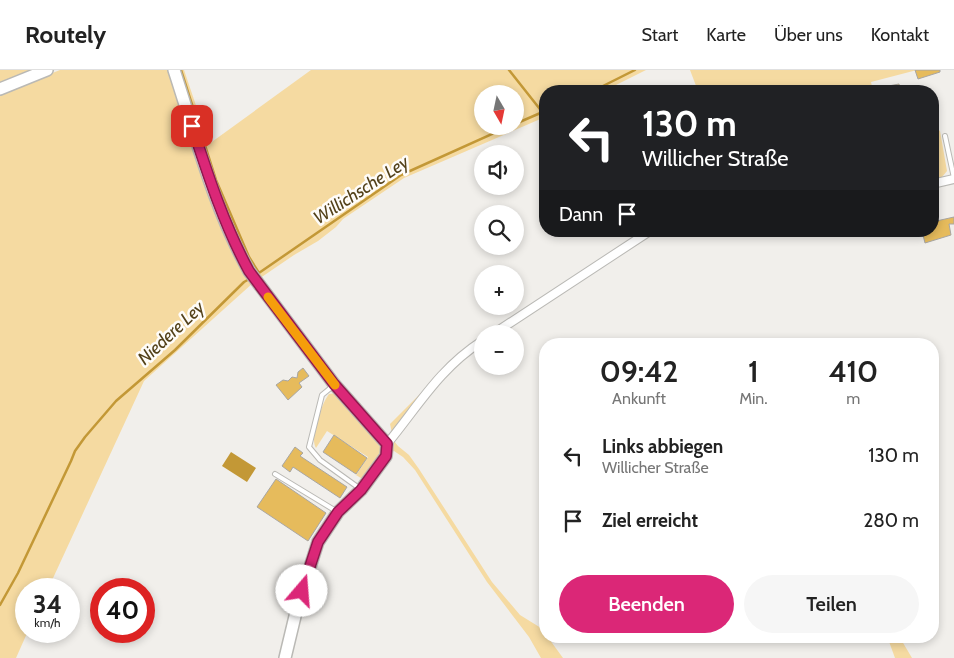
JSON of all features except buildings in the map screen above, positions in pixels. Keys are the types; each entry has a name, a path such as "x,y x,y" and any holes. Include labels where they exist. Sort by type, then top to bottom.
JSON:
{"street":[{"path":"0,89 47,70"},
{"path":"174,70 210,181 238,250 249,271 334,384 387,444"},
{"path":"939,182 954,178"},
{"path":"508,325 641,237"},
{"path":"285,658 297,608 318,542 338,512 361,490 386,456 387,444 428,390 445,370 474,347"}],"lane":[{"path":"945,136 954,178"},
{"path":"334,384 322,395 309,447 320,460 361,490"},
{"path":"275,474 338,512"}],"shaded area":[{"path":"0,70 31,70 0,83"},
{"path":"60,70 168,70 206,182 229,221 176,70 184,70 209,144 311,70 646,70 616,85 539,85 539,120 524,126 524,85 474,85 474,135 503,135 480,145 474,145 474,148 404,178 343,219 318,241 253,283 144,381 53,578 15,578 15,643 23,643 16,658 0,658 0,94"},
{"path":"690,70 917,70 871,82 872,85 696,85"},
{"path":"939,130 947,171 939,178"},
{"path":"426,388 392,433 390,424"},
{"path":"336,393 383,442 384,454 364,480 356,475 368,457 327,431 316,448 314,443 315,429 323,405 329,394"},
{"path":"394,441 409,455 492,582 520,615 539,627 539,643 552,643 563,658 541,658 529,637 487,582 415,470 403,457 394,451 391,452"},
{"path":"231,452 256,468 247,482 222,466"},
{"path":"890,643 903,643 912,658 895,658"}],"waterway":[{"name":"Niedere Ley","path":"181,70 216,180 249,257 259,273"},
{"path":"509,70 539,108"},
{"name":"Willichsche Ley","path":"605,85 635,70"},
{"name":"Willichsche Ley","path":"524,120 539,114"},
{"name":"Willichsche Ley","path":"256,275 401,175 490,135"},
{"name":"Niedere Ley","path":"0,605 18,573 75,451 85,437 116,401 175,350 244,282 251,278"}],"slow traffic":[{"path":"268,297 335,385"}],"route":[{"path":"192,126 210,181 238,250 249,271 334,384 387,444 386,456 361,490 338,512 318,542 302,591"}]}
